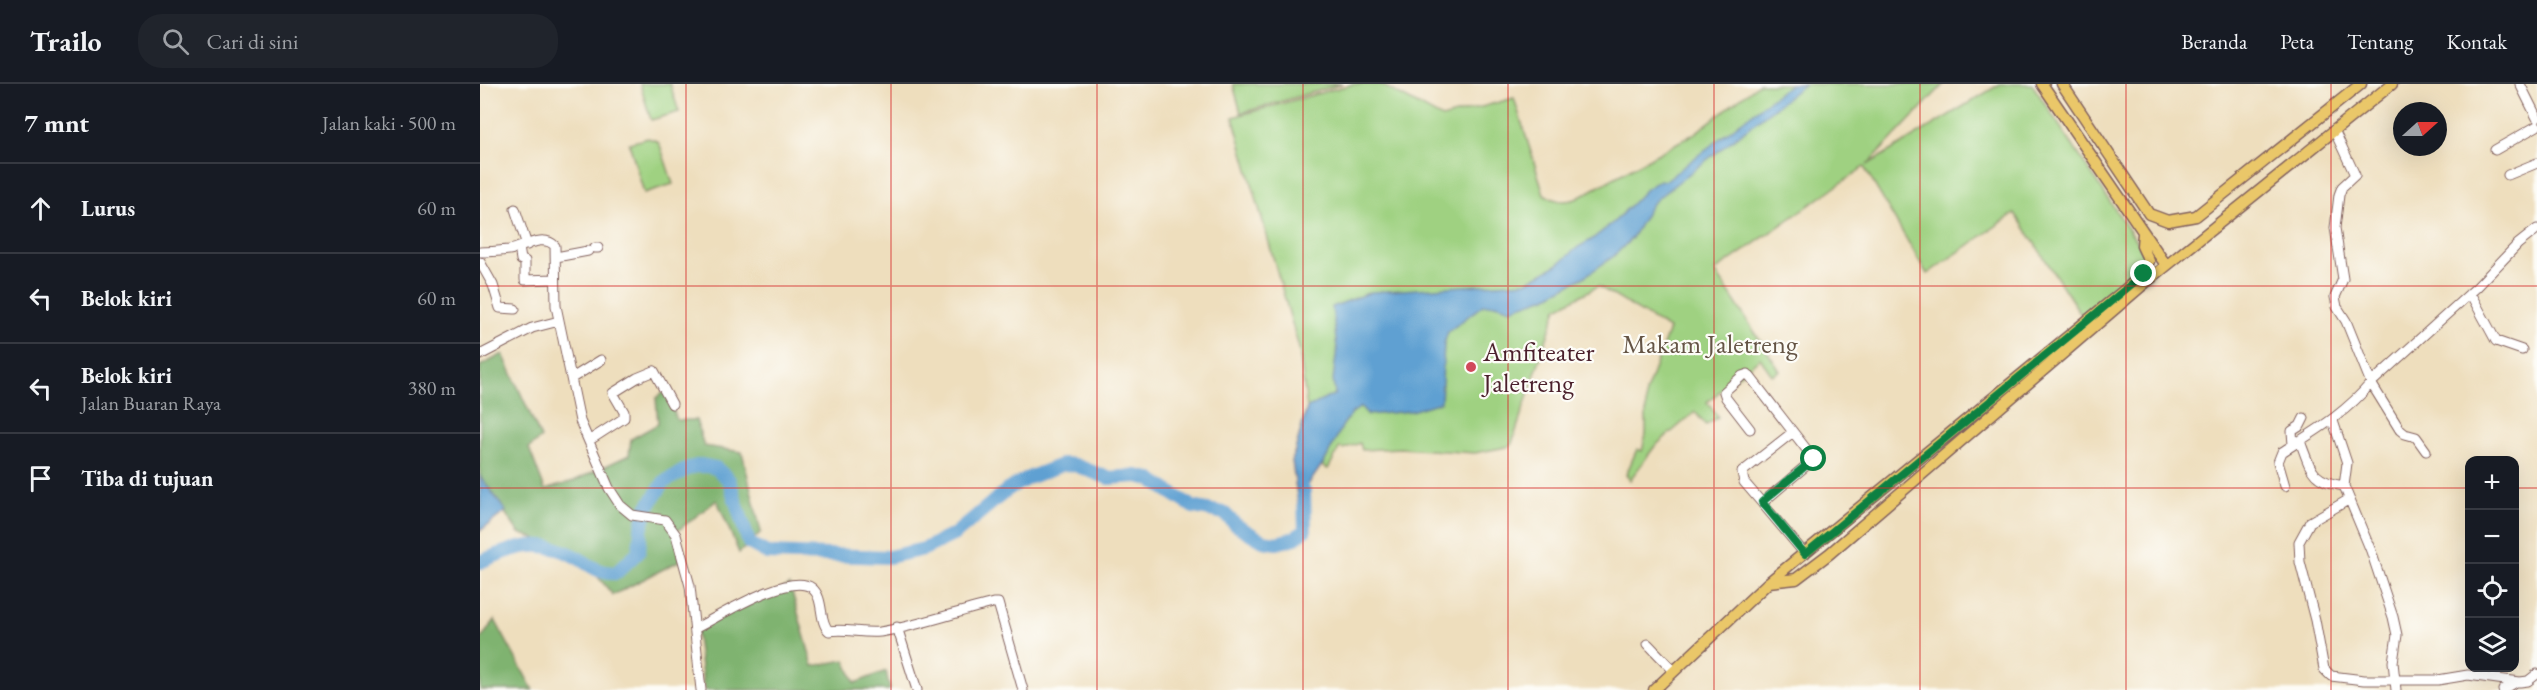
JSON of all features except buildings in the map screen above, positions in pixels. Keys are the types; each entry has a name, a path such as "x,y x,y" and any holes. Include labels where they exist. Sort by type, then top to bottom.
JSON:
{"main road":[{"path":"2042,84 2166,265"},
{"path":"2062,84 2149,214 2168,221 2196,216 2361,84"},
{"path":"1654,690 1769,582 2392,84"},
{"path":"1769,582 1796,579 1829,554 2108,309 2144,274 2149,261 2142,246 2143,233"}],"street":[{"path":"2520,84 2537,118"},
{"path":"2495,150 2537,126"},
{"path":"2334,130 2355,175 2342,187 2335,228 2343,279 2335,297 2339,311 2346,321 2371,383 2400,430 2416,437 2426,451"},
{"path":"2508,175 2537,163"},
{"path":"515,209 523,246 521,260 525,261 525,280 555,279"},
{"path":"2285,486 2278,458 2282,452 2333,421 2356,402 2371,383 2470,293 2518,244 2537,229"},
{"path":"480,252 543,241 551,242 555,246 559,321 579,417 609,488 622,508 632,514 665,520 676,535 690,586 701,690"},
{"path":"556,257 594,249"},
{"path":"480,262 493,285 500,308 515,309"},
{"path":"2470,293 2496,341 2522,350"},
{"path":"480,355 532,328 559,321"},
{"path":"572,378 601,360"},
{"path":"590,440 624,418 624,412 613,393 643,374 653,371 672,404"},
{"path":"1750,429 1726,398 1724,392 1742,376 1748,374 1814,461 1762,502"},
{"path":"2304,418 2300,426 2292,431 2312,473 2318,479 2344,486"},
{"path":"2333,421 2348,463 2344,486 2348,500 2371,551 2393,616 2397,635 2393,662 2396,690"},
{"path":"1792,432 1742,472 1744,482 1805,554"},
{"path":"2348,500 2310,522 2299,542 2300,562 2315,620 2321,661 2324,669 2331,676 2364,680 2438,680 2468,675 2516,682 2526,682 2535,676"},
{"path":"696,628 772,590 798,585 805,585 814,590 820,602 824,624 830,631 844,629 854,633 871,632 998,603 1023,690"},
{"path":"897,627 917,690"},
{"path":"1648,644 1673,670"},
{"path":"2503,690 2516,682"}],"green space":[{"path":"640,84 670,84 679,112 651,120"},
{"path":"1233,84 1342,84 1241,113"},
{"name":"Makam Jaletreng","path":"1353,84 1380,84 1442,118 1514,98 1544,194 1556,200 1567,201 1576,199 1695,133 1759,84 1944,84 1867,165 2000,84 2032,84 2144,253 2142,268 2084,319 2015,213 1927,274 1864,167 1715,271 1780,371 1772,375 1760,358 1707,402 1718,417 1706,425 1695,412 1655,446 1630,480 1626,475 1637,449 1642,451 1646,434 1646,392 1669,329 1598,286 1557,308 1511,446 1475,453 1400,448 1362,450 1360,443 1343,449 1340,447 1328,469 1292,461 1307,408 1299,348 1233,117"},
{"path":"648,138 657,141 660,145 673,184 644,193 629,143"},
{"path":"503,354 541,438 529,448 545,490 574,481 629,455 631,439 658,424 656,398 666,391 677,420 696,420 704,446 742,452 761,532 739,553 717,500 676,532 681,560 613,595 579,554 519,533 480,476 480,366"},
{"path":"790,585 813,666 845,660 855,683 886,671 890,690 704,690 696,629"},
{"path":"495,620 533,690 480,690 480,640"}],"water":[{"path":"1790,84 1805,84 1659,197 1651,205 1632,238 1614,256 1584,277 1546,297 1511,309 1496,304 1483,305 1448,332 1444,344 1441,402 1411,411 1368,415 1361,407 1352,413 1343,425 1326,459 1308,485 1308,510 1298,504 1292,461 1307,408 1335,394 1333,380 1337,348 1332,307 1371,292 1526,282 1557,265 1578,247 1591,240 1615,221 1646,189 1660,180 1665,181"},
{"path":"480,476 506,511 480,531"}],"waterway":[{"path":"480,562 517,548 541,546 565,551 591,567 616,573 639,551 641,530 647,508 664,482 689,468 701,465 716,468 729,480 749,543 767,553 889,557 924,549 955,534 1007,490 1028,478 1064,464 1075,465 1108,478 1137,476 1150,479 1193,507 1224,513 1236,525 1263,541 1277,543 1295,538 1305,530 1304,491"}],"place":[{"name":"Amfiteater Jaletreng","path":"1471,367"}],"route":[{"path":"1814,459 1762,502 1805,554 2144,274"}]}
